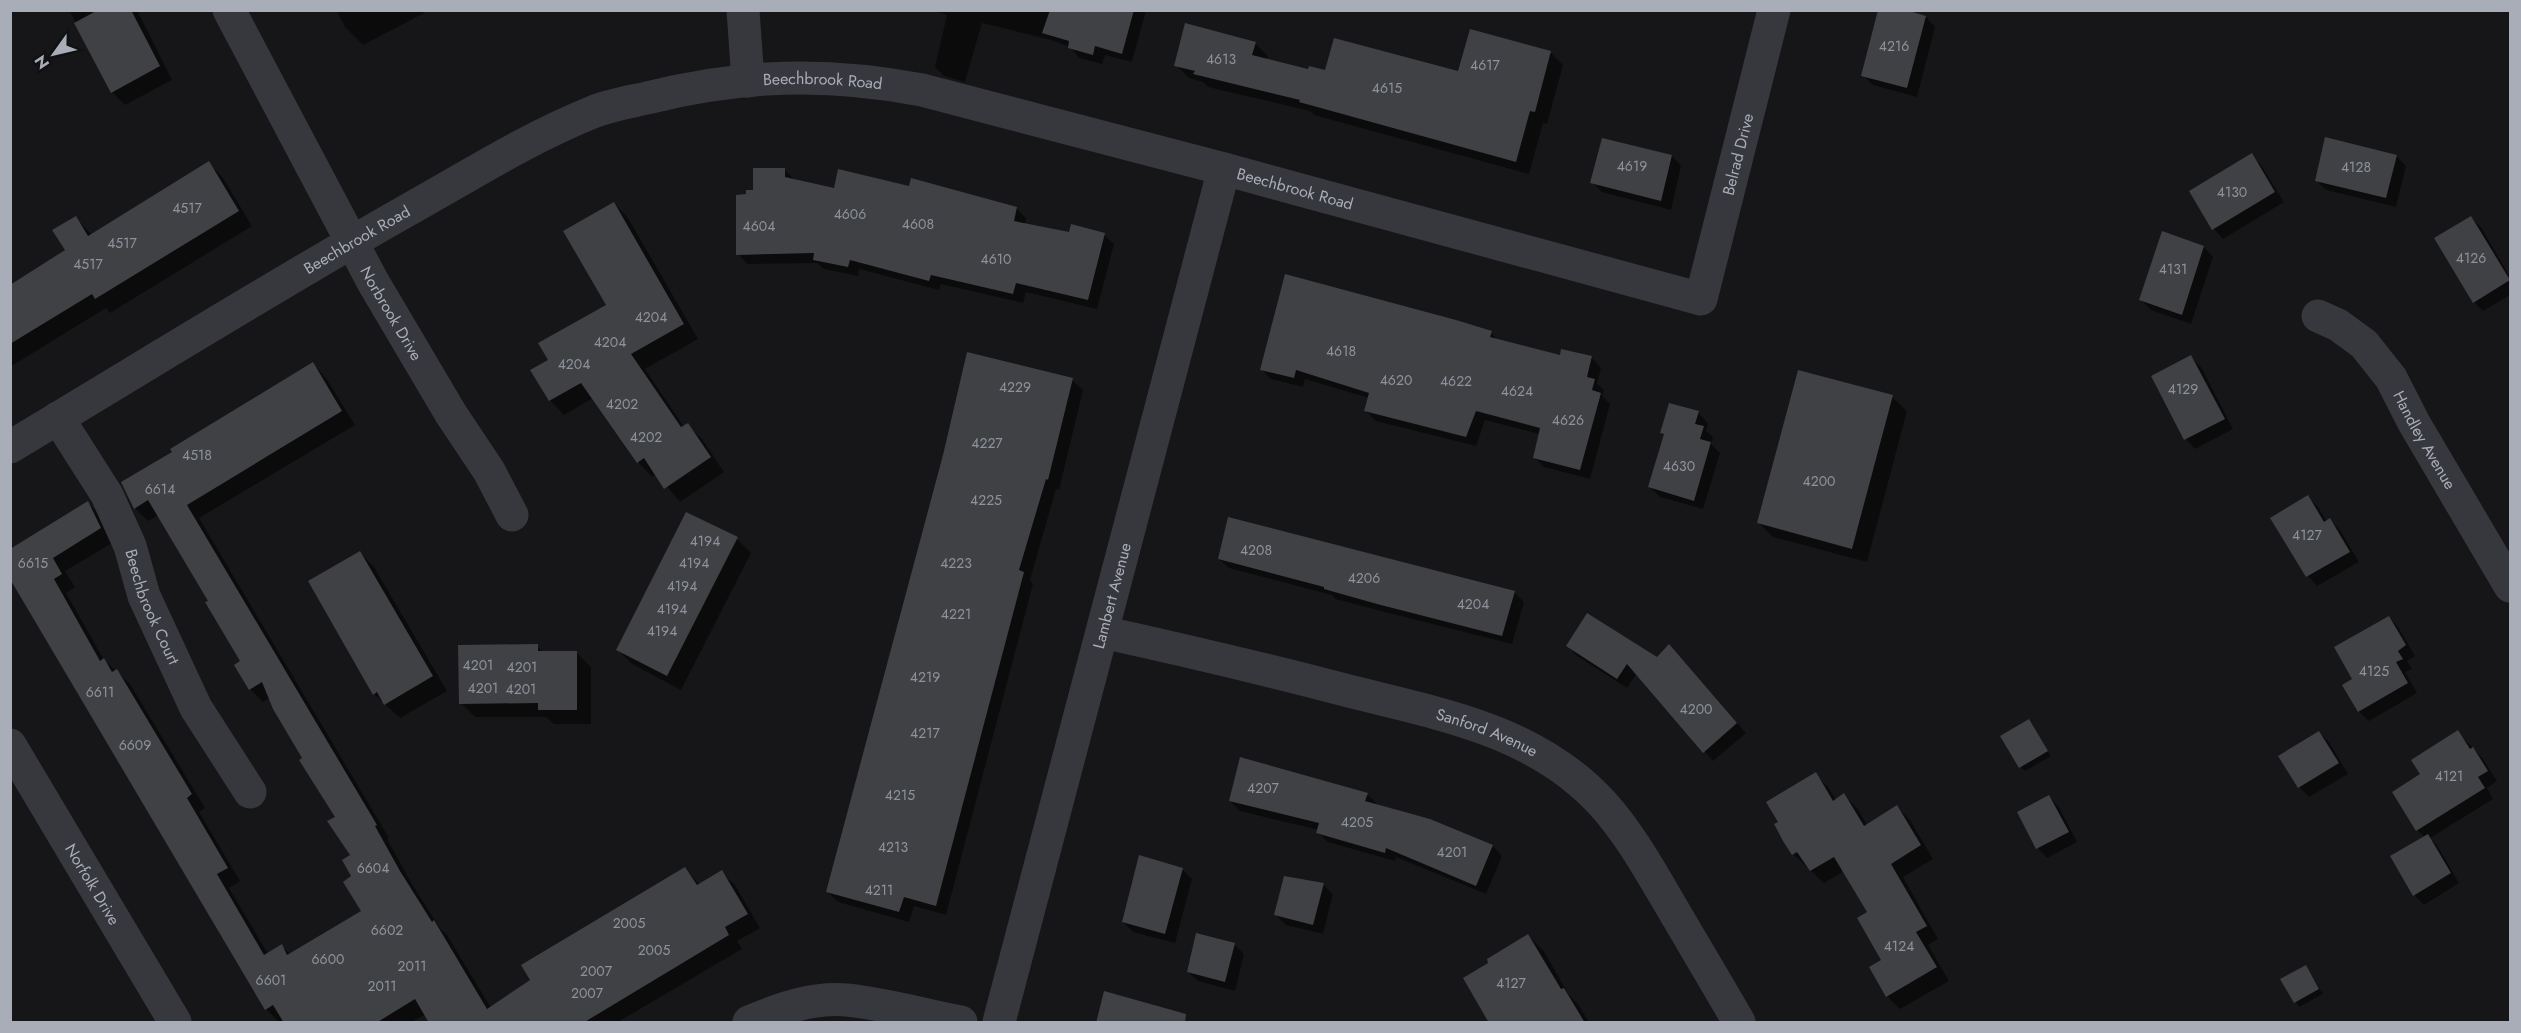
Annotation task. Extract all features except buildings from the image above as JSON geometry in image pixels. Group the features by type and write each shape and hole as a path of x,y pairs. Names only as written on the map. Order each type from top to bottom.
{"street":[{"name":"Norbrook Drive","path":"229,10 351,242 451,414 489,471 512,515"},
{"path":"743,10 748,81"},
{"name":"Belrad Drive","path":"1701,299 1774,10"},
{"name":"Beechbrook Road","path":"10,447 351,242 508,153 594,111 691,87 748,81 809,76 879,82 922,90 1224,169 1701,299"},
{"name":"Lambert Avenue","path":"999,1023 1224,169"},
{"name":"Handley Avenue","path":"2318,316 2338,325 2364,344 2391,378 2414,423 2511,586"},
{"name":"Beechbrook Court","path":"58,418 107,495 130,546 144,596 196,708 250,792"},
{"name":"Sanford Avenue","path":"1102,632 1234,661 1470,722 1522,743 1552,760 1574,776 1618,822 1639,852 1739,1023"},
{"name":"Norfolk Drive","path":"10,745 175,1023"},
{"path":"748,1023 784,1008 807,1002 846,1000 961,1023"}]}
